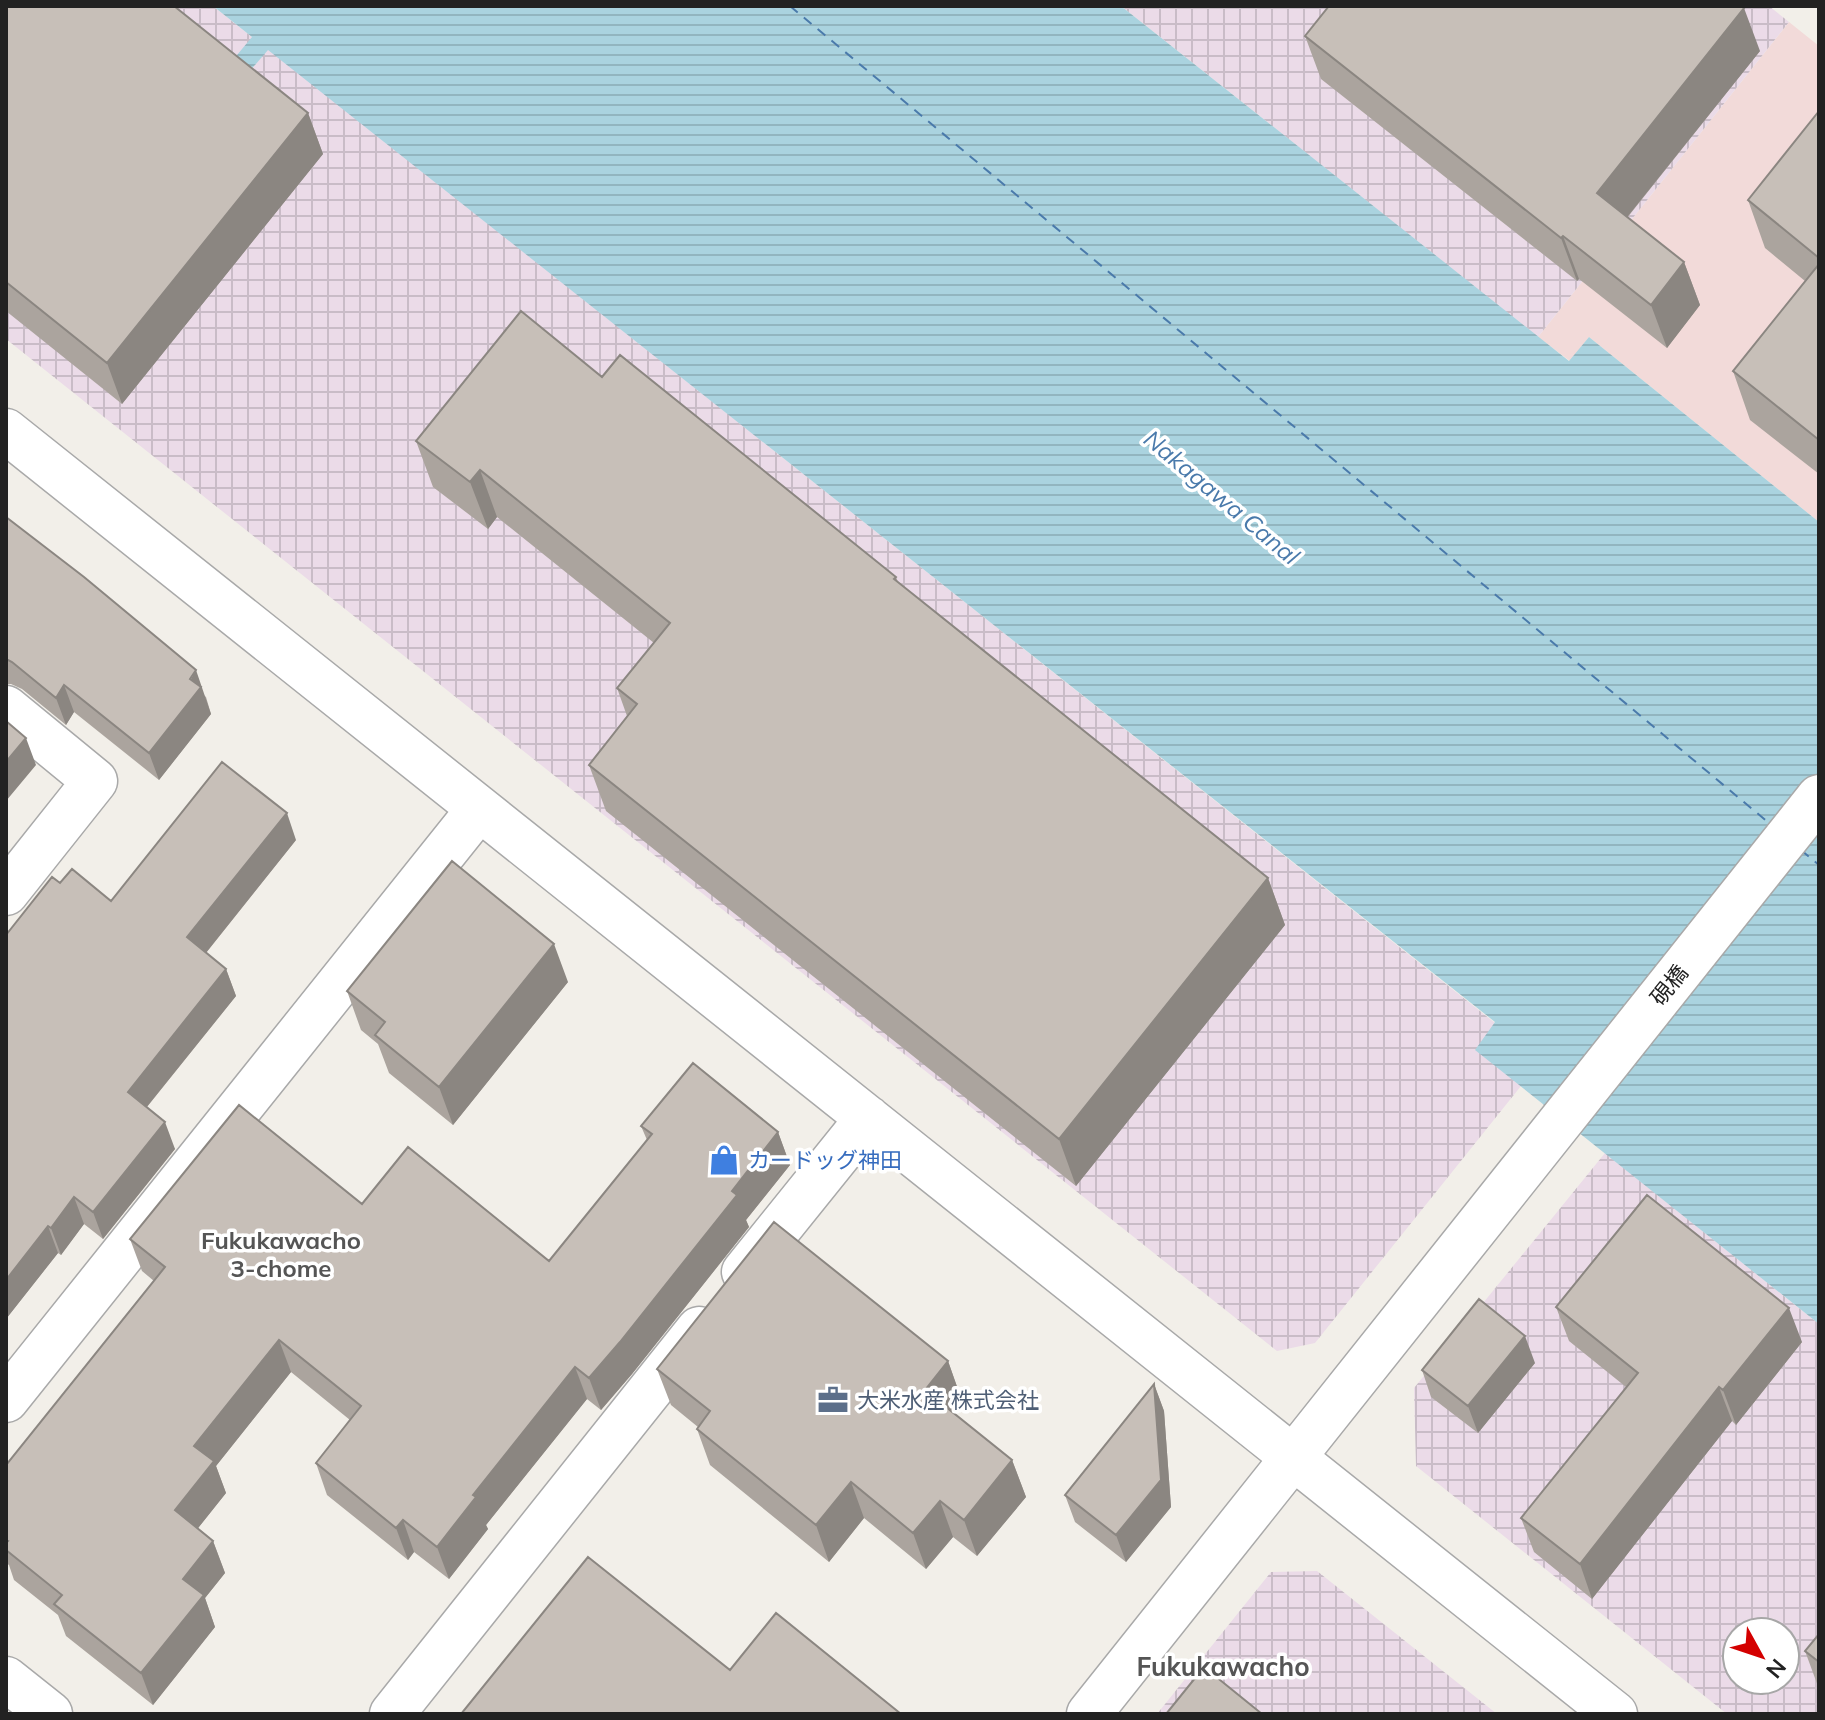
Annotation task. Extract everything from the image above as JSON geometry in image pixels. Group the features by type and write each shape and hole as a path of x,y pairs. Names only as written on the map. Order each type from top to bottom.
{"street":[{"path":"6,431 1615,1714"},
{"path":"6,708 95,781 6,893"},
{"name":"硯橋","path":"1089,1714 1819,797"},
{"path":"6,1400 479,809"},
{"path":"392,1714 868,1118"},
{"path":"6,1679 50,1714"}],"shaded area":[{"path":"6,6 213,6 252,37 243,79 268,49 1495,1023 1476,1050 1521,1086 1315,1343 1277,1351 6,339"},
{"path":"1121,6 1769,6 1789,22 1538,337"},
{"path":"1789,22 1819,46 1819,522 1589,337 1570,361 1538,337"},
{"path":"1605,1153 1819,1324 1819,1714 1727,1714 1416,1466 1414,1388"},
{"path":"1317,1571 1497,1714 1157,1714 1271,1572"}],"water":[{"name":"Nakagawa Canal","path":"213,6 1121,6 1569,361 1589,337 1819,522 1819,1324 1475,1050 1495,1022 268,50 242,80 227,67 252,37"}],"building":[{"path":"6,6 174,6 308,113 107,363 6,282"},
{"path":"1329,6 1742,6 1744,8 1597,193 1684,262 1651,305 1305,36"},
{"path":"1819,111 1819,258 1748,200"},
{"path":"1819,264 1819,440 1733,371"},
{"path":"521,311 602,377 620,355 1268,878 1059,1139 589,765 637,704 617,688 670,623 480,470 470,482 416,441"},
{"path":"6,517 196,670 190,679 201,687 149,753 64,685 56,698 6,659"},
{"path":"6,721 26,738 6,762"},
{"path":"222,762 287,813 187,937 226,969 128,1092 165,1122 93,1212 74,1197 6,1280 6,935 52,877 60,883 72,869 111,901"},
{"path":"452,861 554,944 439,1087 375,1035 385,1022 347,991"},
{"path":"693,1063 778,1132 732,1191 737,1195 620,1342 589,1378 575,1367 473,1495 476,1497 437,1547 403,1520 396,1528 316,1463 361,1406 279,1340 194,1446 214,1461 175,1510 213,1541 183,1579 204,1595 141,1673 54,1604 62,1595 6,1550 6,1465 165,1267 130,1239 239,1105 362,1204 408,1147 549,1261 652,1134 641,1126"},
{"path":"1647,1195 1789,1308 1723,1390 1719,1387 1580,1564 1521,1518 1638,1373 1556,1307"},
{"path":"774,1222 948,1361 925,1390 1012,1460 964,1520 940,1501 913,1533 851,1482 816,1525 697,1429 710,1411 657,1369"},
{"path":"1479,1299 1525,1336 1468,1406 1422,1370"},
{"path":"1154,1384 1161,1480 1116,1535 1065,1495"},
{"path":"588,1557 730,1670 776,1613 901,1714 461,1714"},
{"path":"1819,1634 1819,1662 1805,1651"},
{"path":"1204,1667 1262,1714 1166,1714"}],"ferry route":[{"path":"790,6 1769,823"},
{"path":"1801,850 1819,865"}],"place":[{"name":"カードッグ神田","path":"724,1160"},
{"name":"大米水産 株式会社","path":"833,1400"}],"district":[{"name":"Fukukawacho 3-chome","path":"281,1254"},
{"name":"Fukukawacho","path":"1223,1666"}]}
